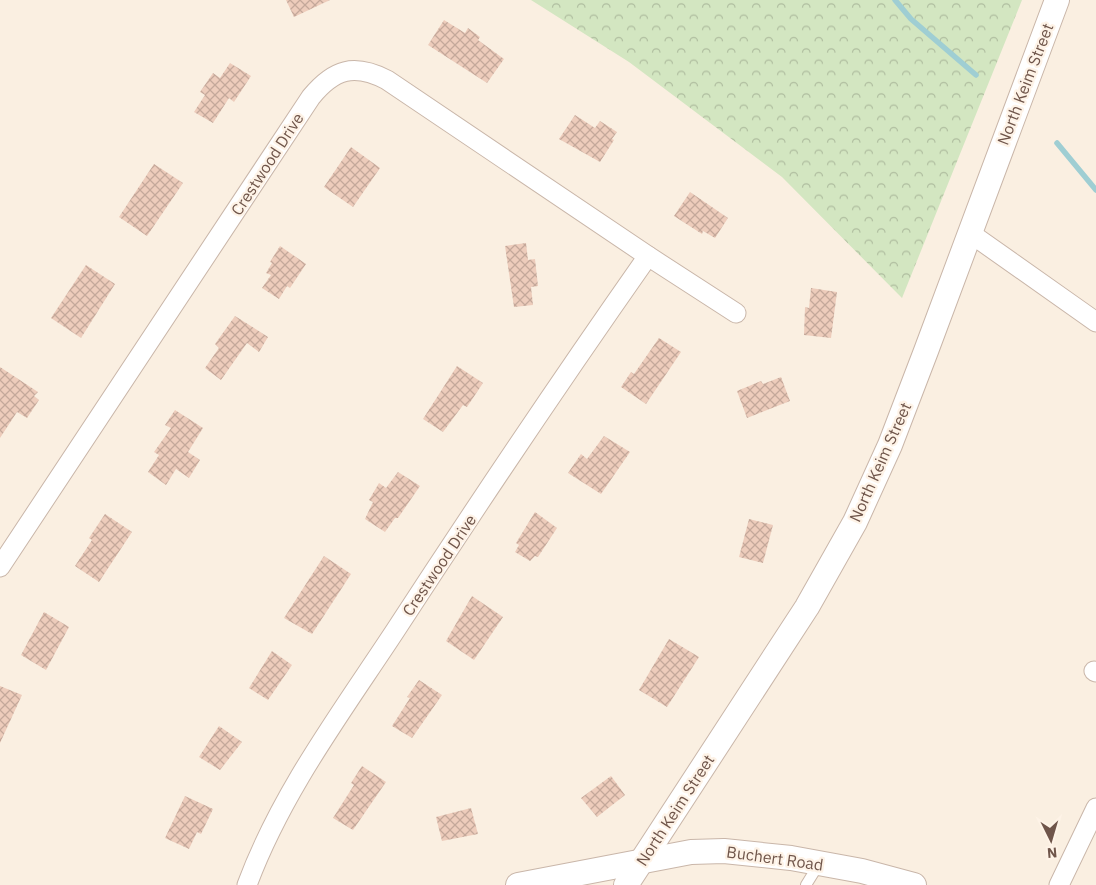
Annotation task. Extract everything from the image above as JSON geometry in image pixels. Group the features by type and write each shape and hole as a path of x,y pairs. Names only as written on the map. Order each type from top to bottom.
{"street":[{"name":"North Keim Street","path":"626,885 808,607 833,564 890,445 1056,0"},
{"name":"Crestwood Drive","path":"0,566 310,97 325,81 341,72 357,70 388,80 648,256 736,313"},
{"path":"970,233 1096,322"},
{"name":"Crestwood Drive","path":"248,885 256,861 292,788 443,558 648,256"},
{"path":"1059,885 1096,808"},
{"name":"Buchert Road","path":"527,884 691,852 724,850 862,871 914,885"}],"lane":[{"path":"806,885 819,864"}],"green space":[{"path":"531,0 1022,0 902,298 782,177 629,62"}],"building":[{"path":"286,0 330,0 294,17"},
{"path":"444,20 465,33 468,28 480,37 478,40 504,59 487,83 428,45"},
{"path":"230,63 251,76 234,102 229,98 213,123 194,112 205,95 200,92 213,73 220,78"},
{"path":"575,115 595,128 600,121 617,132 600,162 559,139"},
{"path":"351,147 380,168 353,207 324,187"},
{"path":"154,164 183,183 147,236 119,217"},
{"path":"690,192 728,218 715,238 703,231 702,234 674,216"},
{"path":"526,243 528,260 535,259 538,286 531,287 533,305 514,307 505,246"},
{"path":"280,246 306,264 290,288 287,286 279,299 262,288 271,275 266,273 272,263 270,262"},
{"path":"86,265 115,284 81,338 51,318"},
{"path":"811,288 837,292 831,338 804,335 805,307 809,308"},
{"path":"235,316 268,337 259,352 247,343 221,380 205,368 219,348 215,344"},
{"path":"659,338 681,352 646,404 621,387 631,372 634,374"},
{"path":"457,366 483,383 467,407 463,405 443,432 423,419"},
{"path":"0,367 38,392 34,396 39,400 27,418 17,412 0,438"},
{"path":"781,377 790,401 747,418 737,391 761,381 763,384"},
{"path":"175,410 203,428 188,452 200,460 189,478 176,469 166,485 148,472 159,455 154,452 171,428 165,425"},
{"path":"604,436 630,452 601,494 568,473 581,454 587,459"},
{"path":"398,472 420,486 398,518 395,518 385,532 365,519 373,502 369,500 379,483 386,488"},
{"path":"535,512 557,528 538,557 535,556 530,561 515,552 519,545 516,543"},
{"path":"105,514 132,532 99,582 75,566 92,540 89,538"},
{"path":"749,519 773,525 763,563 739,557"},
{"path":"324,556 351,574 312,634 284,618"},
{"path":"472,596 503,617 474,660 446,641"},
{"path":"44,612 69,627 46,670 21,655"},
{"path":"669,639 699,657 667,707 639,690"},
{"path":"272,651 292,665 268,700 249,688"},
{"path":"419,680 442,695 412,738 392,726 410,698 407,697"},
{"path":"0,686 22,695 0,743"},
{"path":"219,726 242,742 220,770 199,757"},
{"path":"362,766 386,782 353,830 333,818 354,785 351,783"},
{"path":"611,776 625,795 597,817 581,798"},
{"path":"185,796 213,809 201,834 197,832 189,849 165,838"},
{"path":"471,808 478,834 442,841 436,817"}],"waterway":[{"path":"895,0 911,19 976,75"},
{"path":"1057,143 1096,190"}]}
